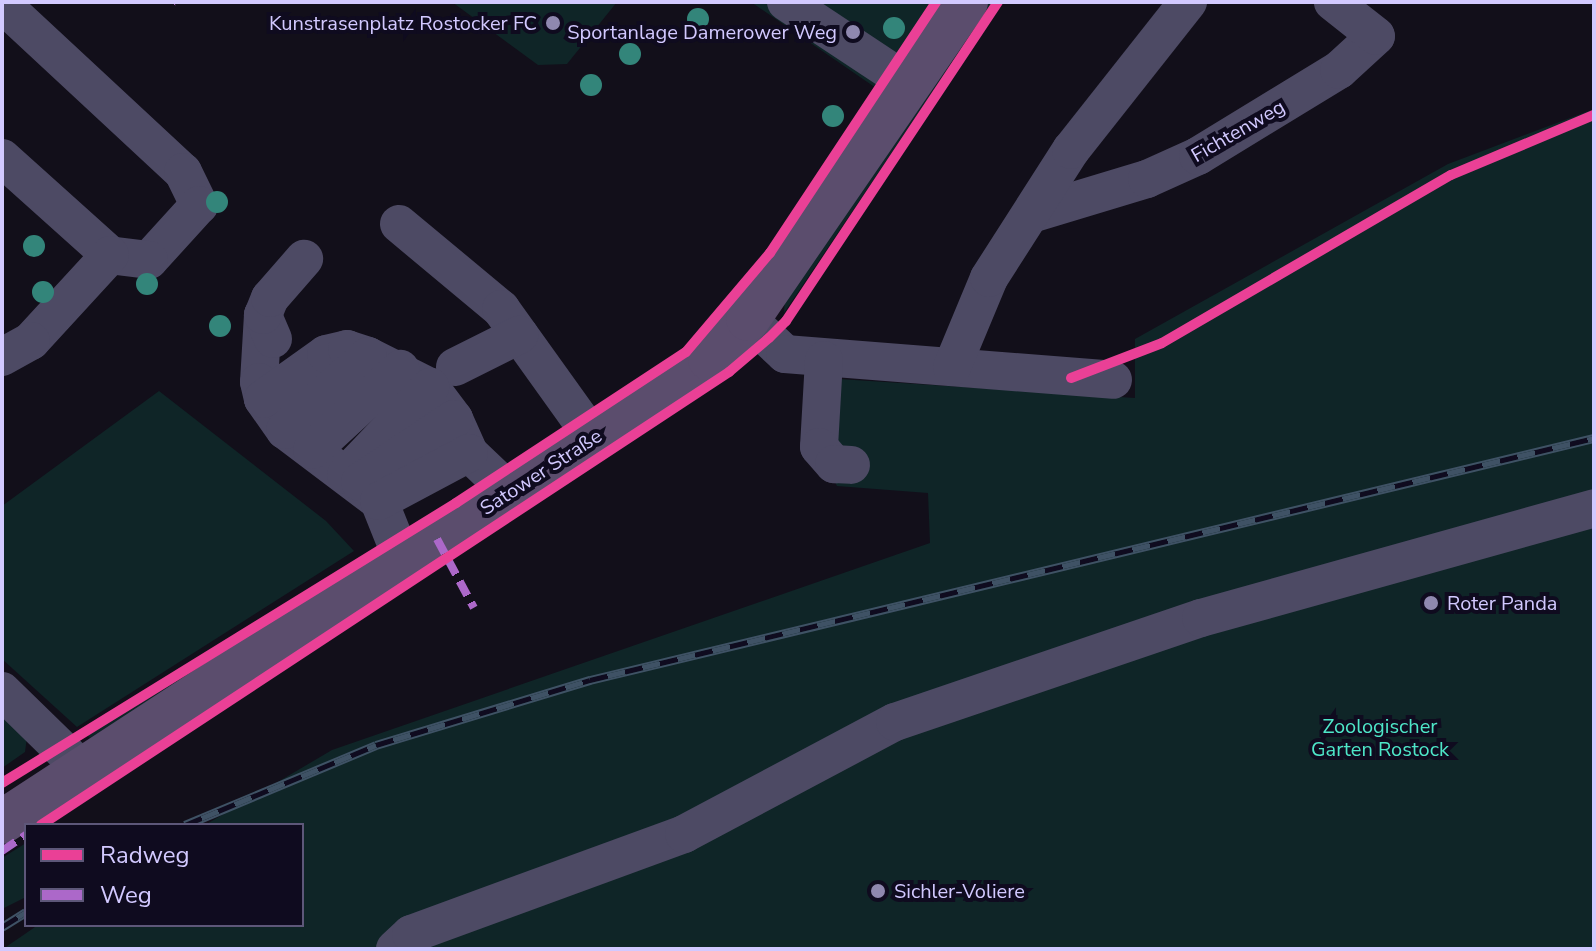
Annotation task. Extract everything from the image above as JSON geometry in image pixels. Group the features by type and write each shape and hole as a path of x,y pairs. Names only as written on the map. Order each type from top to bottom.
{"main road":[{"name":"Satower Straße","path":"2,822 683,380 748,319 966,2"}],"street":[{"path":"786,2 910,84"},
{"path":"952,367 989,278 1071,150 1188,2"},
{"name":"Fichtenweg","path":"1031,214 1147,179 1198,156 1339,70 1376,36 1333,2"},
{"path":"2,4 183,172 199,205 149,260 110,255 2,158"},
{"path":"399,224 501,309 594,439"},
{"path":"2,357 31,341 110,255"},
{"path":"304,259 270,298 263,315 259,382 263,399 298,440 361,487 403,561"},
{"path":"263,315 274,343 297,355 326,354 347,349 413,370 454,419 469,453 510,492"},
{"path":"748,319 785,354 824,360 1113,380"},
{"path":"298,440 413,370 519,335"},
{"path":"263,399 326,354"},
{"path":"824,360 819,447 834,464 851,465"},
{"path":"361,487 413,370"},
{"path":"361,487 454,419"},
{"path":"361,487 469,453"},
{"path":"395,949 411,934 684,834 895,722 1201,618 1594,508"},
{"path":"2,691 83,770"}],"green space":[{"name":"Sportanlage Damerower Weg","path":"452,2 617,2 567,64 538,65"},
{"name":"Sportanlage Damerower Weg","path":"751,2 930,2 876,88"},
{"path":"984,2 993,2 784,313 785,298"},
{"name":"Zoologischer Garten Rostock","path":"1594,109 1594,949 3,949 35,927 304,927 304,823 208,823 332,750 930,543 928,493 837,486 809,434 823,378 1135,398 1135,339 1448,164"},
{"path":"159,391 326,521 354,551 77,727 2,659 2,506"},
{"path":"353,567 349,578 90,738 85,732"},
{"path":"2,716 27,737 25,752 2,768"},
{"path":"24,844 24,898 2,909 2,858"}],"railway":[{"path":"190,823 376,745 590,680 1594,438"},
{"path":"2,927 24,913"}],"marked path":[{"path":"437,539 474,608"},
{"path":"2,851 24,836"}],"cycle path":[{"path":"2,783 456,503 686,352 770,253 936,2"},
{"path":"44,823 729,372 769,338 786,321 998,2"},
{"path":"1071,378 1162,343 1451,175 1594,115"}],"place":[{"name":"Kunstrasenplatz Rostocker FC","path":"553,23"},
{"name":"Sportanlage Damerower Weg","path":"853,32"},
{"name":"Roter Panda","path":"1431,603"},
{"name":"Sichler-Voliere","path":"878,891"}]}
